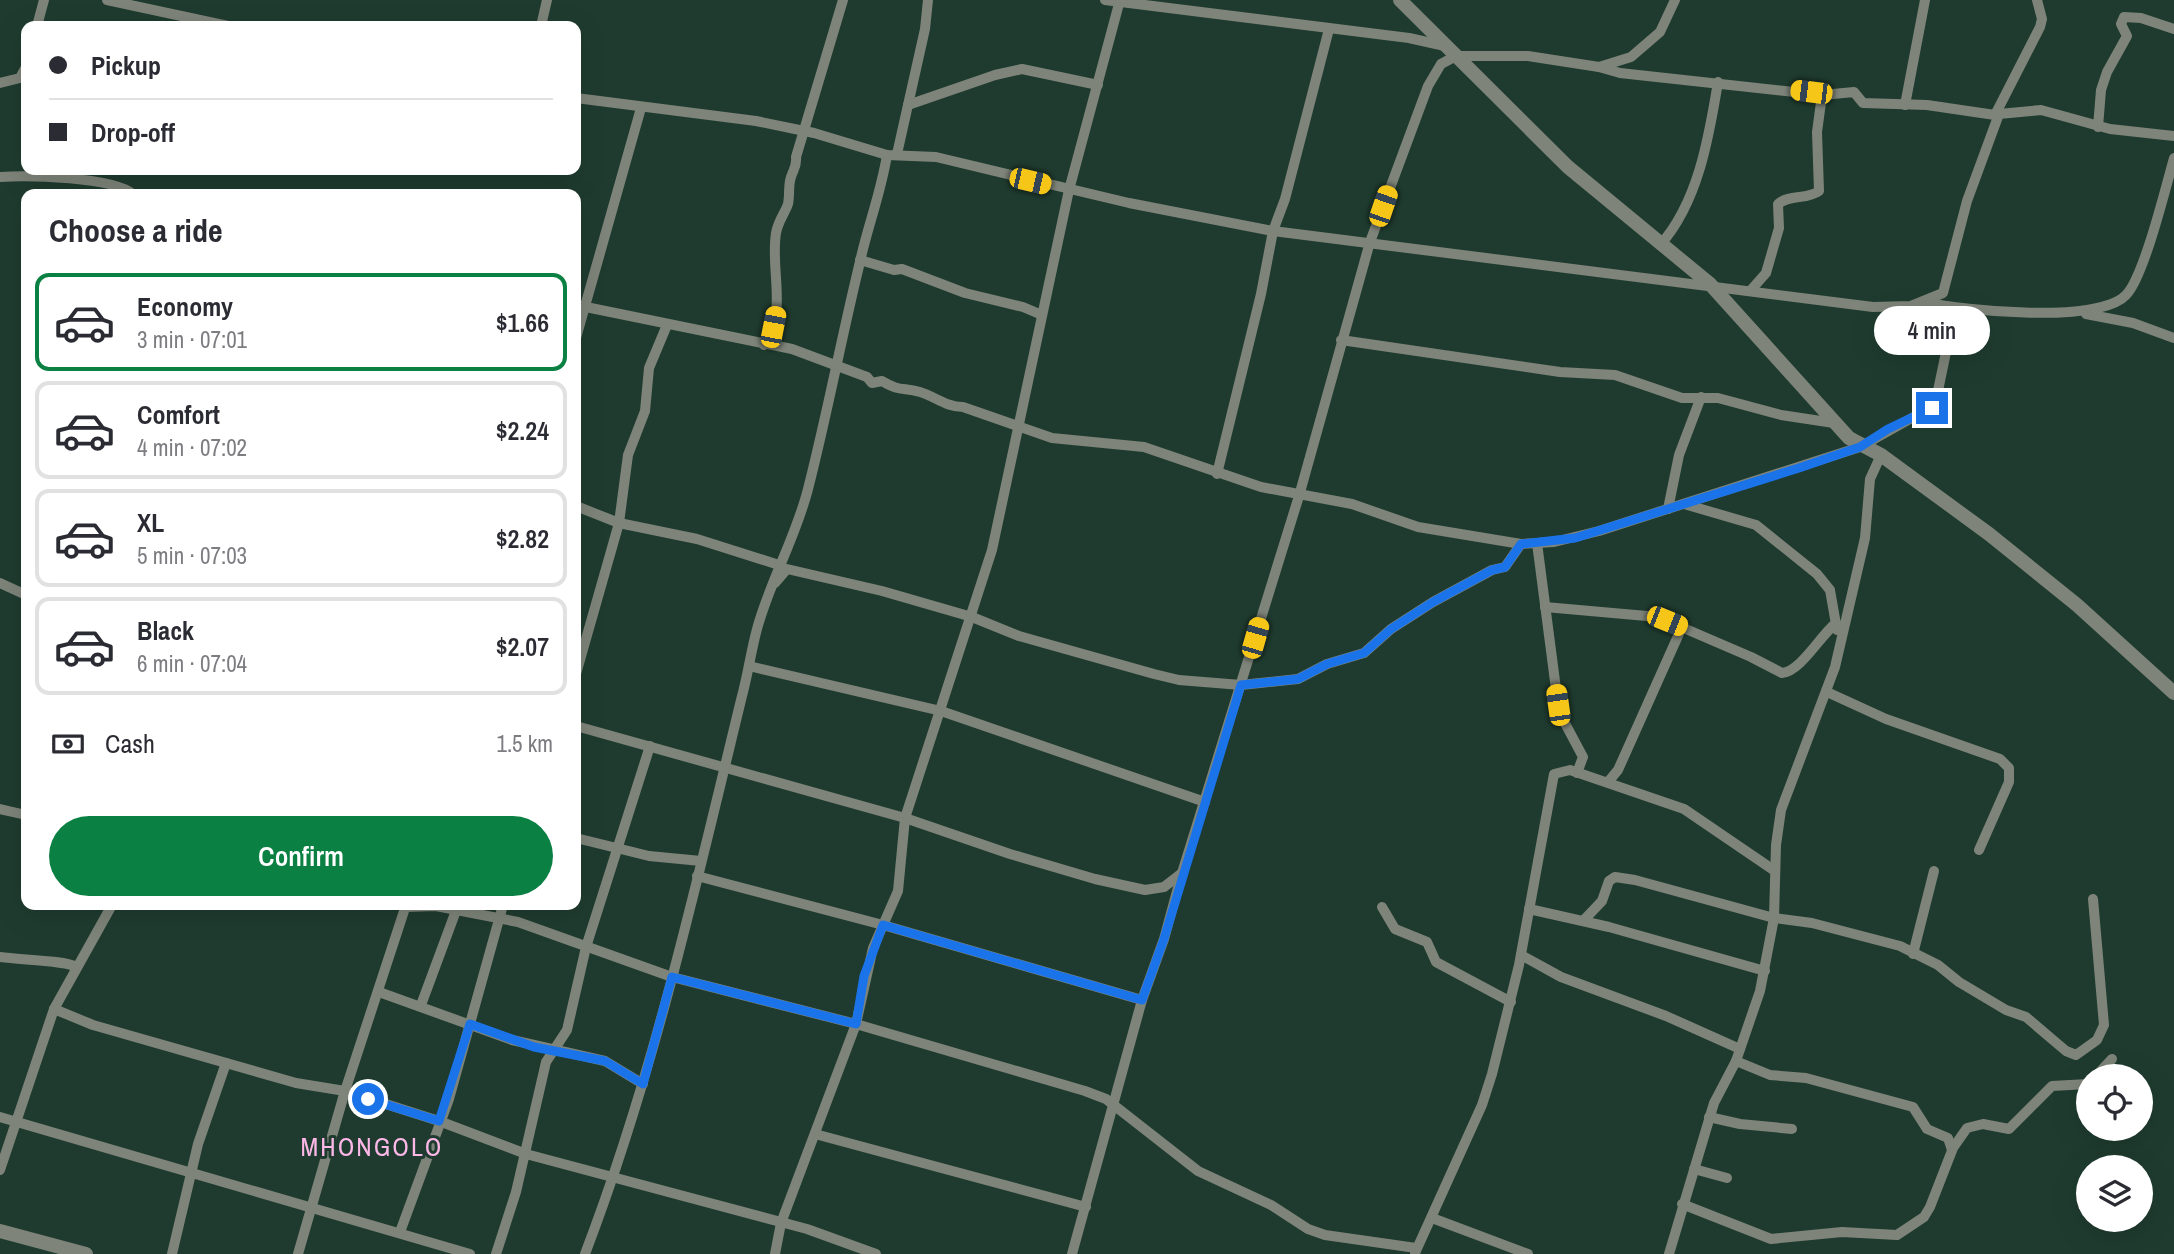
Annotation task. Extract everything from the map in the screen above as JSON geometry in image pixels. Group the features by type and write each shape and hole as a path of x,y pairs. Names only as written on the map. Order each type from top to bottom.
{"street":[{"path":"38,21 44,0"},
{"path":"107,0 205,21"},
{"path":"542,21 547,0"},
{"path":"764,345 773,327 777,307 776,232 781,212 787,206 790,178 797,166 796,157 806,131 843,0"},
{"path":"585,1254 614,1178 643,1084 771,589 808,491 860,260 908,106 928,0"},
{"path":"1105,0 1409,38 1451,51 1528,56 1599,66 1620,73 1822,95 1854,92 1863,103 1997,114 2041,110 2098,127 2174,136"},
{"path":"1400,0 1568,167 1710,284 1834,423 1860,447 1881,455 1989,534 2058,590 2174,694"},
{"path":"1599,66 1631,57 1645,47 1660,32 1675,0"},
{"path":"1906,105 1925,0"},
{"path":"581,99 757,121 892,154 936,157 1069,190 1273,231 1710,284 1873,307 1911,306 1943,293 1976,174 1997,114 2036,40 2042,19 2037,0"},
{"path":"775,1254 781,1223 856,1024 864,976 898,891 905,818 992,550 1069,190 1119,1"},
{"path":"2098,127 2107,72 2127,36 2121,24 2124,17 2141,18 2174,29"},
{"path":"1217,474 1261,294 1273,231 1285,199 1329,29"},
{"path":"1072,1254 1142,1000 1164,939 1299,496 1370,242 1428,86 1451,51"},
{"path":"908,106 995,75 1022,69 1098,85"},
{"path":"0,83 21,76"},
{"path":"1660,245 1685,210 1710,127 1718,82"},
{"path":"1751,290 1766,273 1779,228 1778,204 1819,191 1817,132 1822,95"},
{"path":"581,304 641,108"},
{"path":"2069,312 2095,309 2114,302 2123,298 2131,289 2160,209 2174,158"},
{"path":"0,177 23,175 118,185 125,189"},
{"path":"860,260 894,271 902,270 965,293 1023,307 1042,316"},
{"path":"1925,302 1955,309 2069,312 2108,317 2174,338"},
{"path":"581,307 811,354 867,377 872,383 883,381 900,391 917,391 950,407 962,407 1052,438 1152,449 1217,474 1299,496 1322,497 1352,504 1418,527 1521,544 1575,538 1860,447 1934,405 1955,309"},
{"path":"581,656 619,523 628,455 645,411 649,368 667,325"},
{"path":"1341,340 1560,372 1615,374 1682,398 1718,398 1781,415 1834,423"},
{"path":"1668,509 1679,455 1701,397"},
{"path":"1669,1254 1709,1117 1719,1091 1736,1061 1765,971 1774,918 1781,810 1826,692 1840,643 1865,538 1870,479 1881,455"},
{"path":"1682,504 1726,514 1762,530 1827,586 1832,596 1840,643"},
{"path":"581,508 619,523 697,538 779,565"},
{"path":"1537,543 1559,712 1583,757 1577,773"},
{"path":"771,589 787,569 883,591 972,617 1019,636 1166,677 1241,685 1298,679 1327,664 1364,653 1391,629 1433,602 1483,574 1505,567 1521,544"},
{"path":"0,583 21,593"},
{"path":"1545,607 1658,617 1785,674 1796,670 1819,638 1836,624"},
{"path":"1608,782 1621,765 1682,627"},
{"path":"749,666 941,711 1205,802"},
{"path":"1826,692 1886,719 2000,760 2009,768 2010,782 1979,850"},
{"path":"581,727 905,818 1010,854 1145,890 1164,887 1182,873"},
{"path":"496,1254 526,1154 546,1062 568,1030 586,947 650,746"},
{"path":"464,910 518,922 672,977 856,1024 1085,1091 1106,1099 1198,1171 1271,1205 1308,1229 1325,1235 1415,1251 1482,1105 1511,1002 1552,778 1559,771 1577,773 1684,809 1776,871"},
{"path":"0,809 21,814"},
{"path":"581,839 649,856 701,861"},
{"path":"1913,954 1934,872"},
{"path":"697,876 883,925 1142,1000"},
{"path":"1583,921 1602,901 1613,877 1681,891 1774,918 1812,923 1900,946 1938,965 1959,982 2006,1010 2026,1017 2066,1051 2079,1055 2097,1040 2104,1025 2093,899"},
{"path":"1382,906 1395,929 1427,942 1436,962 1511,1002"},
{"path":"1529,909 1583,921 1765,971"},
{"path":"0,1170 54,1009 110,910"},
{"path":"298,1254 345,1091 405,910"},
{"path":"421,1005 456,910"},
{"path":"400,1232 470,1024 501,910"},
{"path":"1521,955 1561,976 1666,1016 1740,1049"},
{"path":"0,957 41,963 66,961 77,967"},
{"path":"379,992 554,1051 605,1061 643,1084"},
{"path":"54,1009 93,1026 296,1083 345,1091 439,1121 526,1154 781,1223 876,1254"},
{"path":"2107,1064 2112,1059"},
{"path":"1736,1061 1770,1075 1807,1078 1913,1107 1927,1129 1946,1136 1952,1150"},
{"path":"172,1254 209,1106 226,1063"},
{"path":"1682,1203 1771,1239 1842,1232 1897,1235 1924,1217 1930,1208 1952,1150 1967,1128 1983,1124 2009,1129 2052,1086 2076,1085"},
{"path":"0,1117 400,1232 428,1248 470,1254"},
{"path":"1709,1117 1749,1125 1792,1129"},
{"path":"815,1134 1086,1207"},
{"path":"1694,1169 1727,1178"},
{"path":"1432,1218 1528,1254"},
{"path":"0,1231 64,1251 86,1254"}],"district":[{"name":"MHONGOLO","path":"372,1147"}],"route":[{"path":"368,1099 439,1121 449,1099 470,1024 534,1047 605,1061 643,1084 672,977 856,1024 864,976 883,925 1142,1000 1164,939 1241,685 1303,678 1327,664 1364,653 1391,629 1433,602 1496,568 1505,567 1521,544 1575,538 1799,468 1860,447 1888,429 1932,408"}]}
